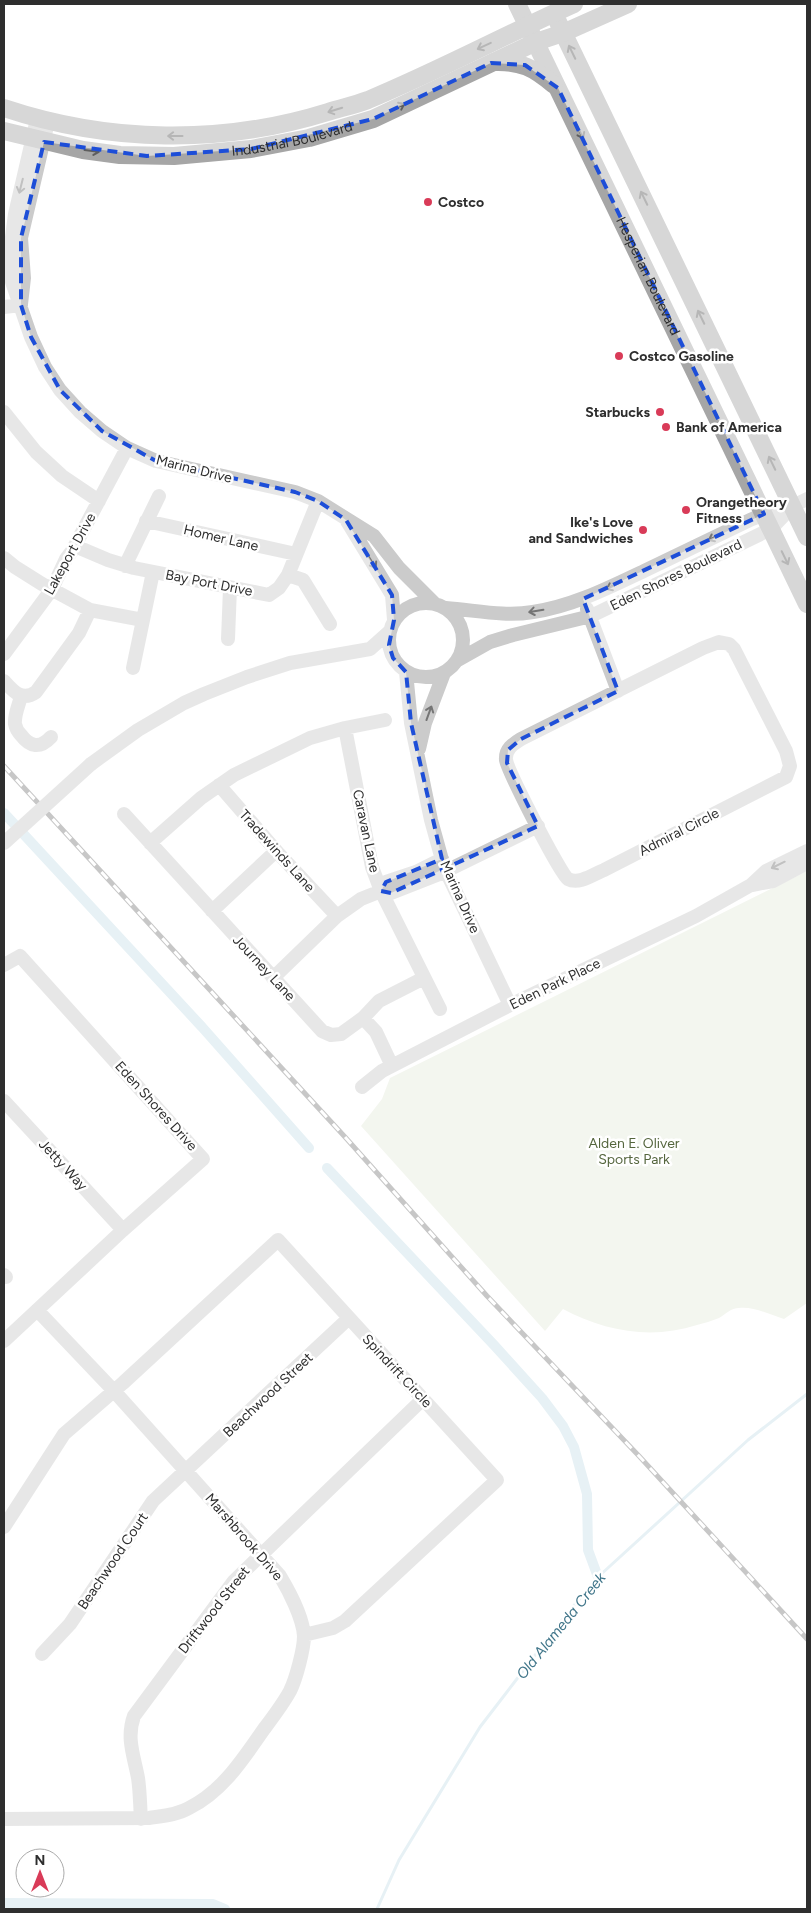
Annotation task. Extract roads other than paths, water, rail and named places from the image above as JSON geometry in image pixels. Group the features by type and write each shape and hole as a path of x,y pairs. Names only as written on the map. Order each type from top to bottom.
{"main road":[{"name":"Hesperian Boulevard","path":"517,4 807,604"},
{"name":"Industrial Boulevard","path":"4,108 68,127 123,134 198,136 248,131 304,120 366,101 528,26 552,8 574,4"},
{"name":"Industrial Boulevard","path":"4,131 82,150 147,156 174,156 251,149 309,138 373,119 536,42 563,33 628,4"},
{"path":"552,8 800,503 807,537"},
{"path":"492,63 508,62 525,65 542,74 558,88"}],"street":[{"name":"Marina Drive","path":"43,120 22,238 24,278 21,305 31,337 60,390 80,412 102,431 127,448 156,461 295,492 318,501 374,536 399,568 440,606"},
{"path":"4,307 21,305"},
{"path":"4,412 36,452 62,476 99,501"},
{"name":"Lakeport Drive","path":"4,654 52,589 66,559 75,546 127,448"},
{"path":"125,566 159,496"},
{"name":"Bay Port Drive","path":"75,546 125,566 269,595 280,588 288,574 318,501"},
{"name":"Eden Shores Boulevard","path":"458,660 490,642 590,616 800,503"},
{"name":"Marina Drive","path":"346,520 392,595 392,626"},
{"name":"Homer Lane","path":"146,521 296,554"},
{"name":"Eden Shores Boulevard","path":"440,606 488,613 532,613 583,599 768,521"},
{"path":"4,558 15,567 90,610 143,620"},
{"path":"133,668 153,572"},
{"path":"288,574 304,580 330,624"},
{"path":"228,639 230,588"},
{"path":"583,599 618,691"},
{"path":"4,843 92,764 138,730 184,703 247,677 290,663 370,649 392,626 402,612 411,606 422,603 440,606 456,617 462,628 463,648 458,660 444,673 425,678 401,668 370,649"},
{"path":"4,681 14,692 21,696 32,695 45,681 78,633 90,610"},
{"path":"392,626 390,652 401,668"},
{"name":"Admiral Circle","path":"719,642 729,644 736,652 786,751 790,763 788,773 782,781 604,870 577,881 563,875 538,826 507,763 507,754 510,747 521,739 707,646 719,642"},
{"name":"Marina Drive","path":"401,668 431,820 444,865 510,1005"},
{"name":"Marina Drive","path":"418,755 425,723 444,673"},
{"path":"21,696 15,721 17,730 26,741 33,745 42,744 51,737"},
{"path":"150,843 200,798 234,775 310,738 345,728 385,720"},
{"name":"Caravan Lane","path":"345,728 372,866 381,891 440,1009"},
{"name":"Tradewinds Lane","path":"219,785 336,916"},
{"name":"Journey Lane","path":"124,814 322,1031 331,1035 341,1034 364,1018 380,1001 424,978"},
{"path":"273,978 336,916 360,899 381,891 386,882 444,865 538,826"},
{"path":"212,911 276,851"},
{"name":"Eden Park Place","path":"362,1088 371,1079 392,1066 510,1005 696,916 751,885 766,871 807,851"},
{"name":"Eden Park Place","path":"751,885 772,880 807,864"},
{"name":"Eden Shores Drive","path":"4,966 20,956 203,1159 123,1230 4,1341"},
{"path":"364,1018 376,1032 392,1066"},
{"name":"Jetty Way","path":"4,1101 123,1230"},
{"name":"Spindrift Circle","path":"114,1391 278,1240 497,1480 345,1621 333,1628 304,1635"},
{"name":"Marshbrook Drive","path":"4,1819 141,1819 168,1815 188,1809 204,1799 229,1778 290,1690 304,1635 292,1598 280,1576 114,1391 37,1310"},
{"name":"Beachwood Street","path":"186,1471 349,1318"},
{"path":"4,1527 64,1434 114,1391"},
{"name":"Driftwood Street","path":"141,1819 138,1780 130,1743 130,1726 134,1716 234,1581 423,1399"},
{"name":"Beachwood Court","path":"42,1654 70,1624 153,1501 186,1471"}],"waterway":[{"path":"4,813 202,1027 309,1148"},
{"path":"327,1168 494,1345 542,1398 563,1426 574,1447 587,1494 588,1550 598,1577"},
{"name":"Old Alameda Creek","path":"377,1909 399,1860 480,1727 566,1615 598,1577 748,1440 807,1394"},
{"path":"4,1903 213,1904 225,1909"}],"railway":[{"path":"4,766 345,1137 487,1296 639,1456 807,1639"}],"place":[{"name":"Costco","path":"428,202"},
{"name":"Costco Gasoline","path":"619,356"},
{"name":"Starbucks","path":"660,412"},
{"name":"Bank of America","path":"666,427"},
{"name":"Orangetheory Fitness","path":"686,510"},
{"name":"Ike's Love and Sandwiches","path":"643,530"}],"park label":[{"name":"Alden E. Oliver Sports Park","path":"634,1152"}]}
